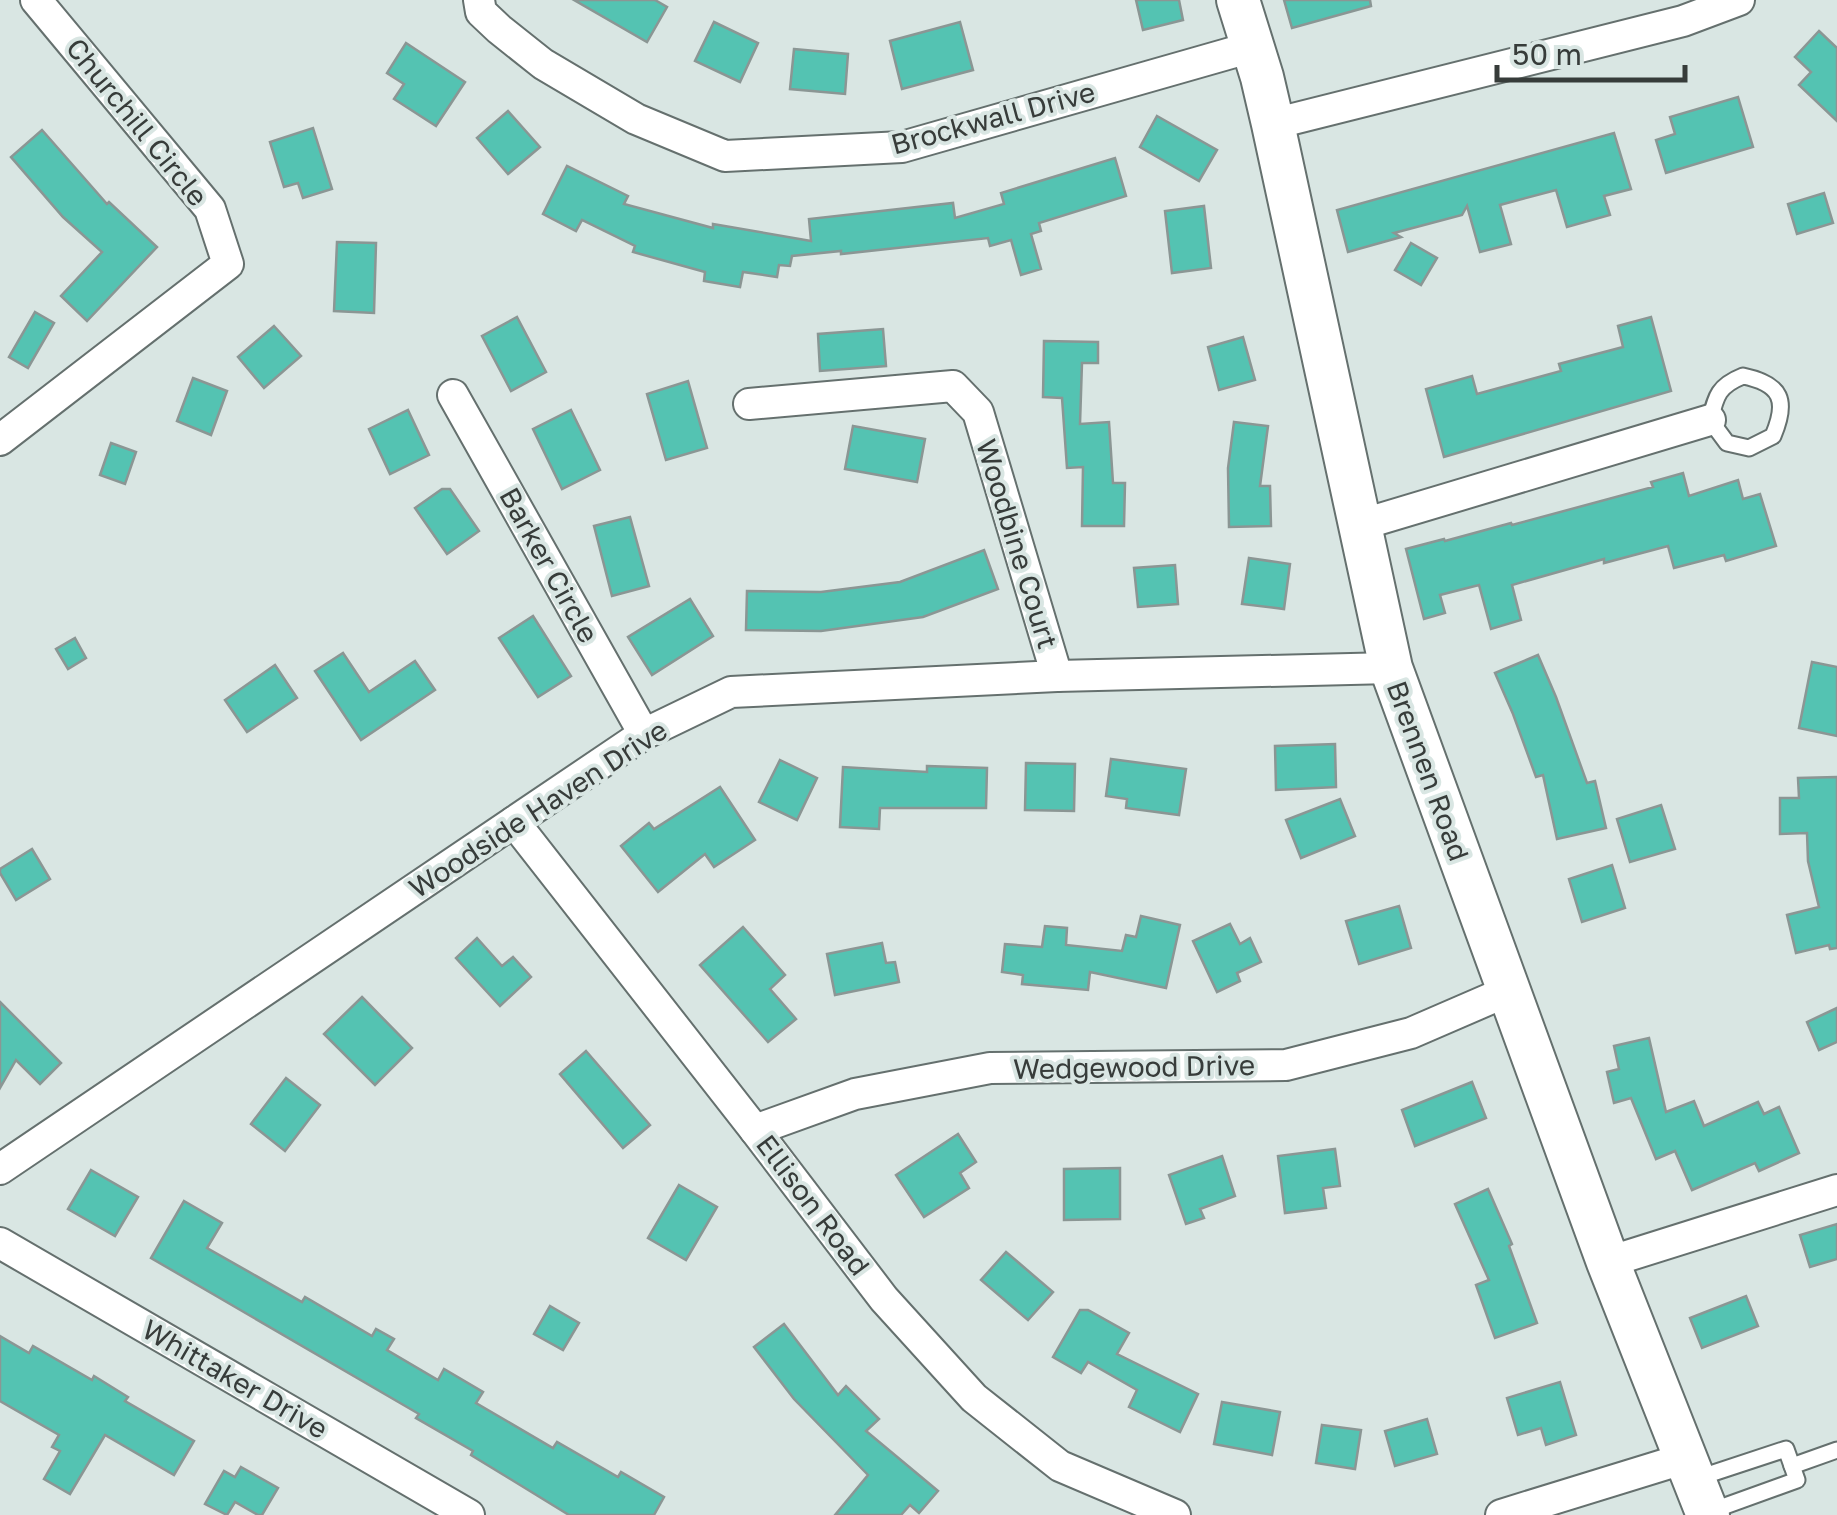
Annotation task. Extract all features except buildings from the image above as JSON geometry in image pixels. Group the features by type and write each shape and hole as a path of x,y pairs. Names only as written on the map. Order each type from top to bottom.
{"street":[{"name":"Churchill Circle","path":"0,440 228,264 210,208 36,0"},
{"name":"Brockwall Drive","path":"479,0 481,12 543,64 636,119 725,156 902,147 1252,47"},
{"name":"Brennen Road","path":"1238,0 1273,124 1391,668 1608,1262 1699,1491"},
{"path":"1273,124 1684,21 1739,0"},
{"name":"Woodbine Court","path":"749,404 953,386 978,412 1057,676"},
{"name":"Barker Circle","path":"453,395 644,734"},
{"path":"1360,526 1710,420"},
{"name":"Woodside Haven Drive","path":"0,1169 644,734 731,692 1057,676 1391,668"},
{"name":"Ellison Road","path":"514,822 884,1299 974,1398 1060,1466 1175,1515"},
{"name":"Wedgewood Drive","path":"755,1130 855,1094 990,1068 1286,1065 1411,1033 1508,990"},
{"path":"1608,1262 1837,1190"},
{"name":"Whittaker Drive","path":"0,1242 469,1515"},
{"path":"1501,1515 1699,1491"}],"lane":[{"path":"1743,376 1764,380 1778,395 1782,415 1774,436 1749,448 1727,443 1710,420 1716,399 1727,382 1743,376"},
{"path":"1786,1449 1797,1480 1699,1491 1786,1449"},
{"path":"1792,1466 1837,1450"}]}
